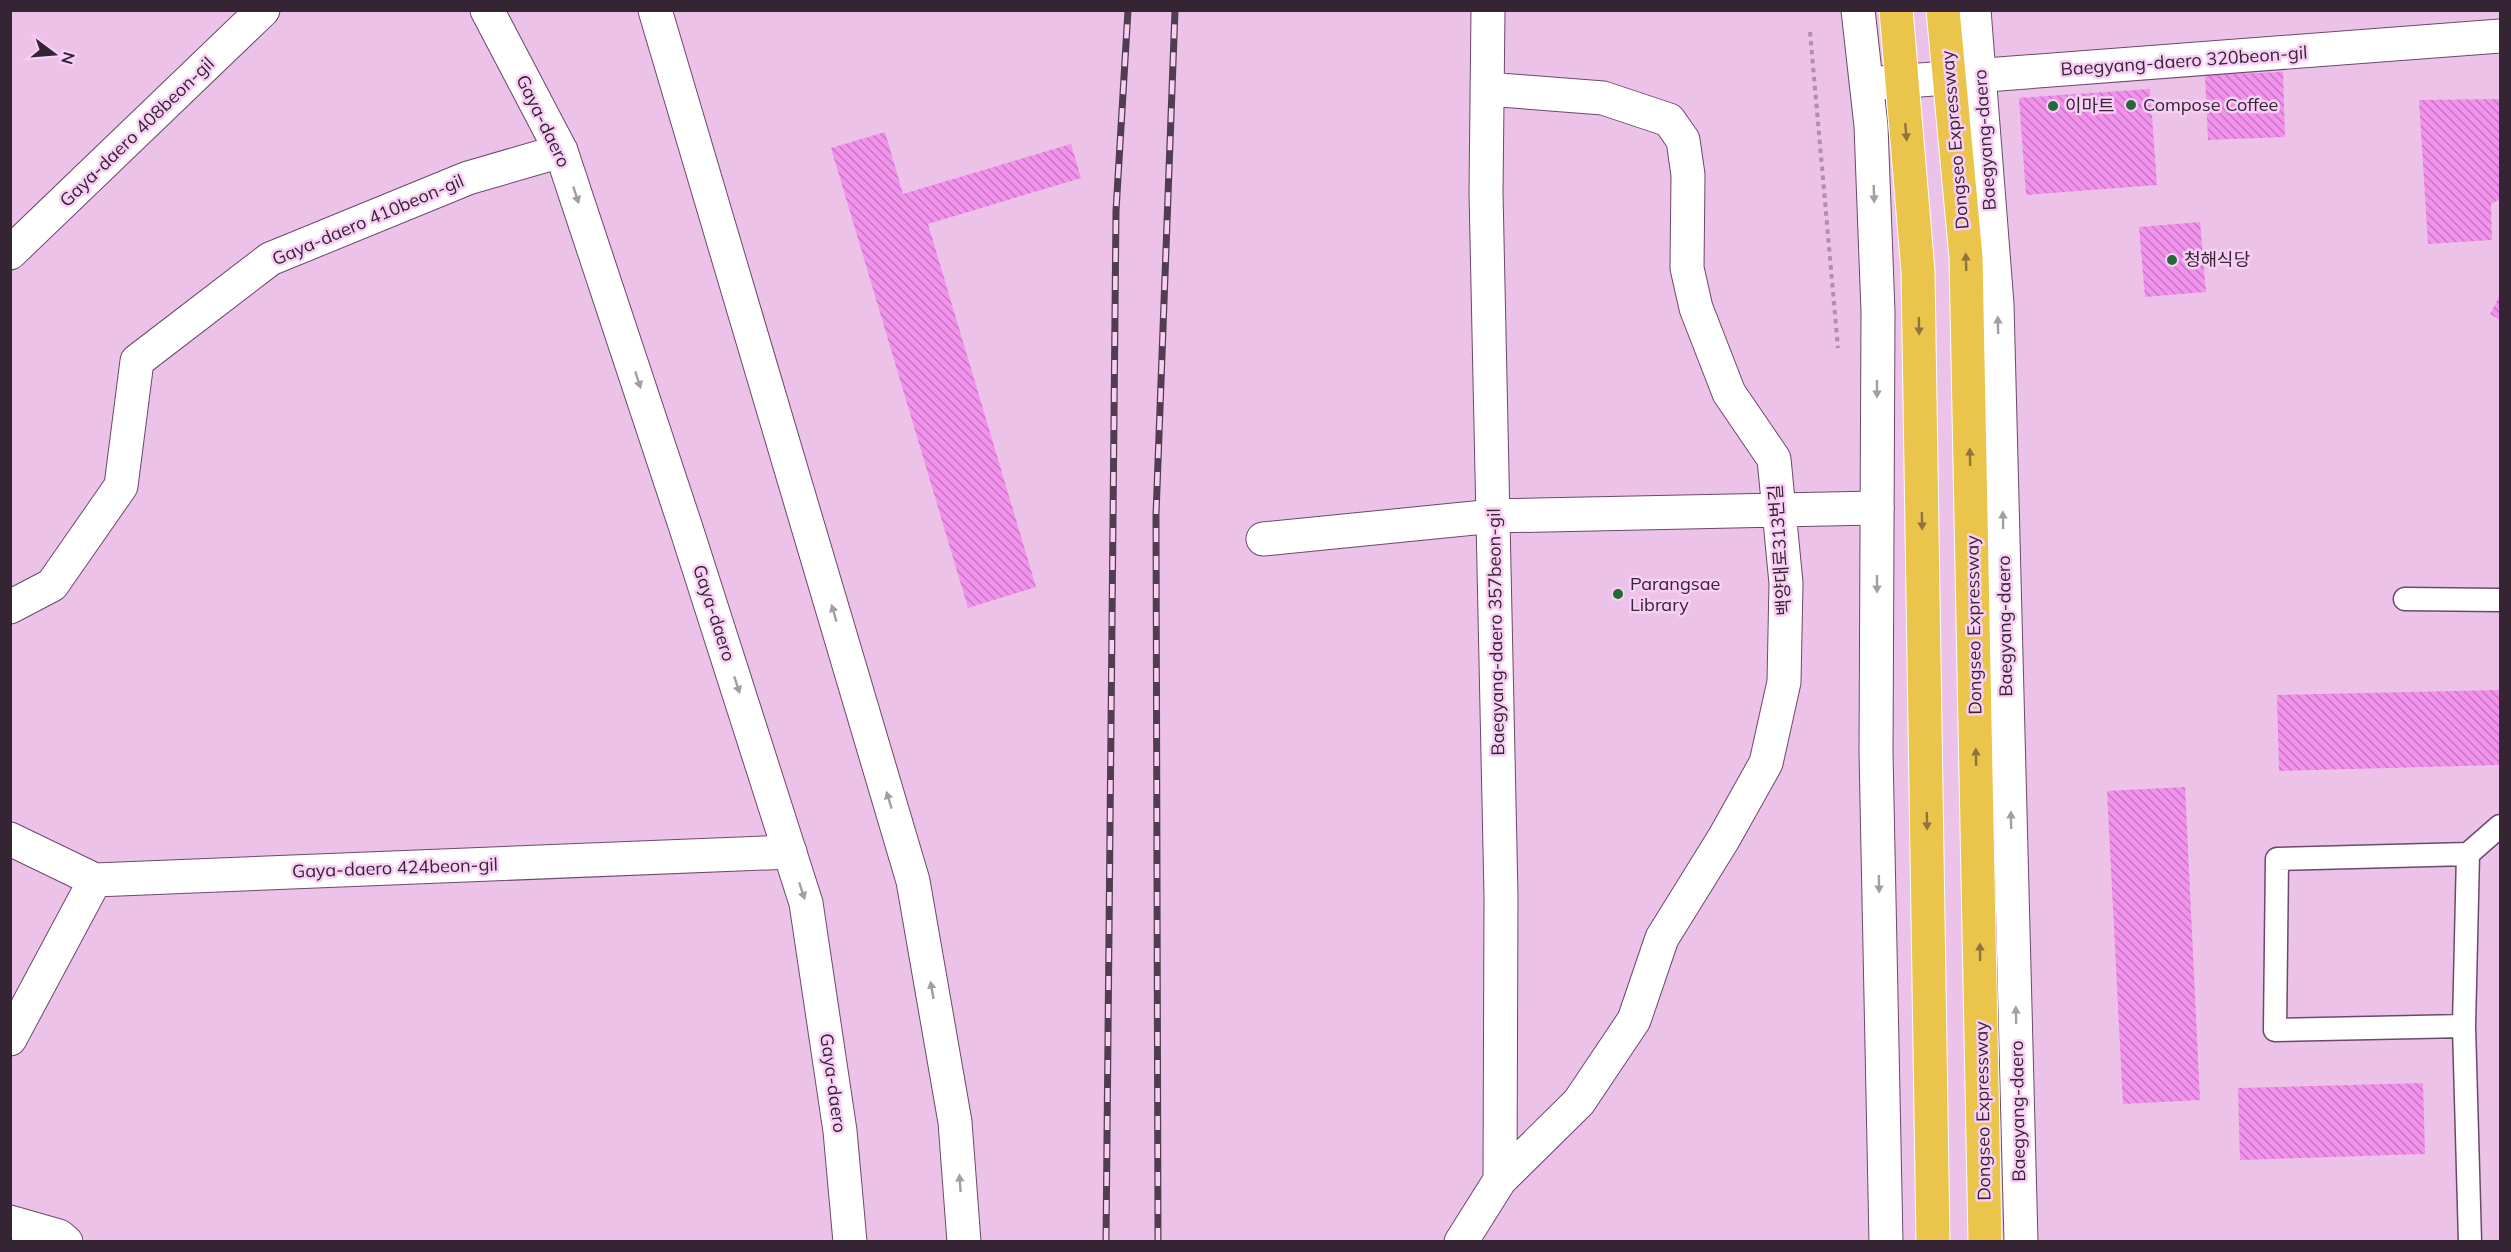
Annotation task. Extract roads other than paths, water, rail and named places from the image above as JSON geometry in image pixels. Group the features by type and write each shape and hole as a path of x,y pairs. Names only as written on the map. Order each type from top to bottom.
{"highway":[{"path":"1896,10 1918,271 1933,1242"},
{"name":"Dongseo Expressway","path":"1943,10 1966,258 1985,1242"}],"street":[{"name":"Gaya-daero 408beon-gil","path":"10,253 263,10"},
{"name":"Gaya-daero","path":"487,10 561,151 683,517 809,916 840,1131 850,1242"},
{"path":"655,10 913,880 955,1122 964,1242"},
{"name":"Baegyang-daero 357beon-gil","path":"1488,10 1486,192 1501,896 1500,1180"},
{"path":"1858,10 1871,126 1878,312 1876,752 1886,1242"},
{"name":"Baegyang-daero","path":"1974,10 1997,304 2021,1242"},
{"name":"Baegyang-daero 320beon-gil","path":"1867,84 2500,36"},
{"name":"백양대로313번길","path":"1487,89 1603,98 1670,120 1683,140 1688,175 1687,268 1696,308 1729,393 1774,459 1777,509 1786,583 1784,682 1766,763 1724,838 1662,938 1634,1020 1579,1102 1500,1180"},
{"name":"Gaya-daero 410beon-gil","path":"10,608 52,585 121,486 137,360 270,259 468,178 561,151"},
{"path":"1263,539 1494,516 1877,508"},
{"name":"Gaya-daero 424beon-gil","path":"10,838 95,880 790,852"},
{"path":"10,1039 95,880"},
{"path":"1461,1242 1500,1180"},
{"path":"10,1222 59,1236 66,1242"}],"lane":[{"path":"2405,599 2500,600"},
{"path":"2464,1026 2276,1030 2277,859 2468,854 2500,826"},
{"path":"2468,854 2464,1026 2470,1242"}],"railway":[{"path":"1106,1242 1116,211 1128,10"},
{"path":"1158,1242 1156,515 1175,10"}],"place":[{"name":"Compose Coffee","path":"2131,105"},
{"name":"이마트","path":"2053,106"},
{"name":"청해식당","path":"2172,260"},
{"name":"Parangsae Library","path":"1618,594"}]}
